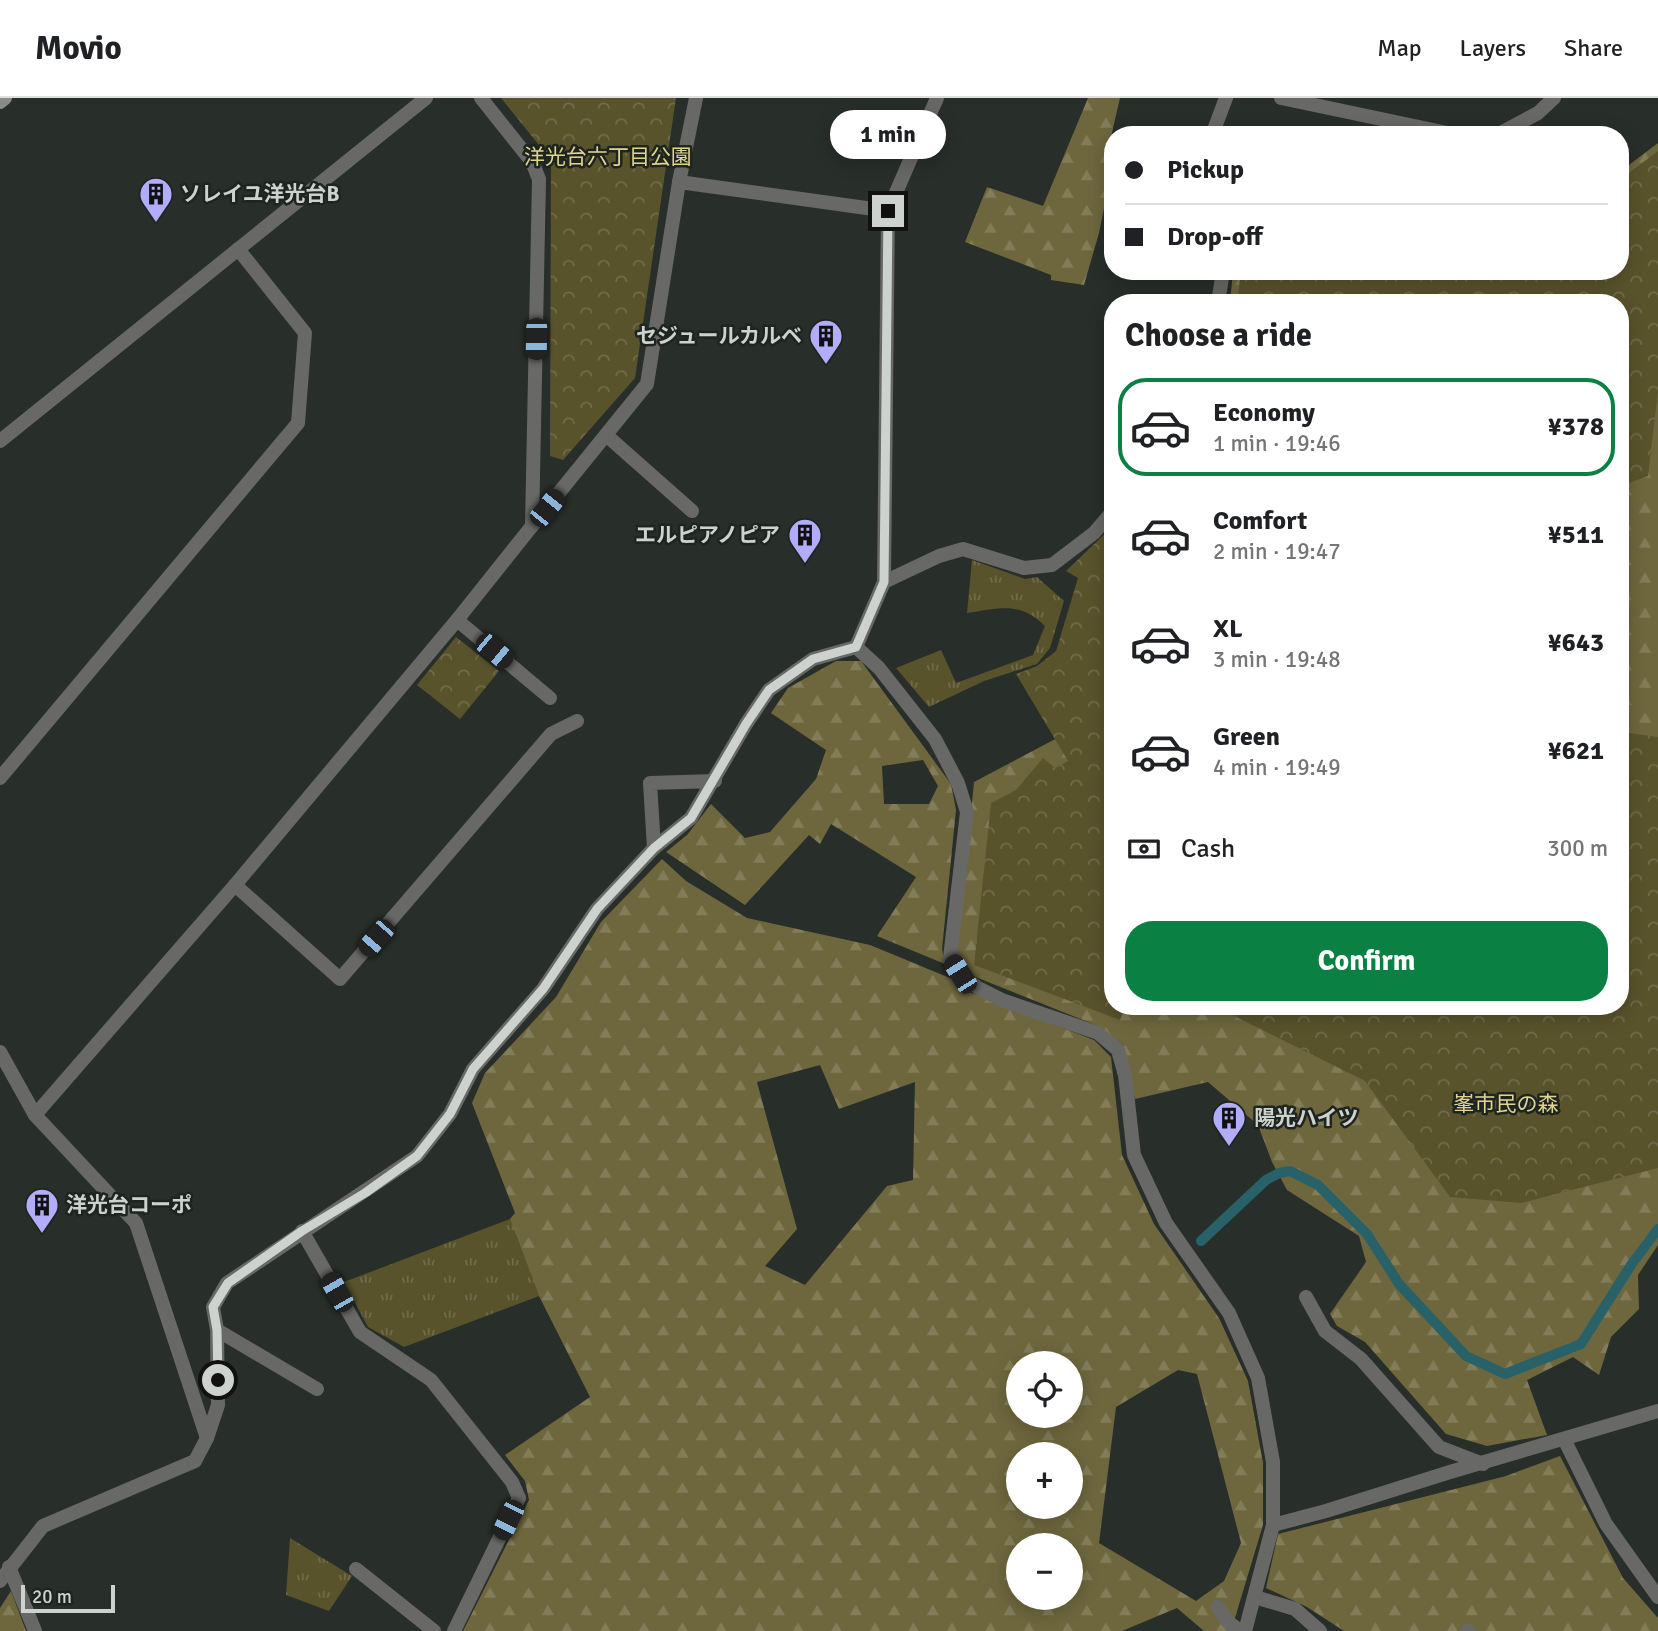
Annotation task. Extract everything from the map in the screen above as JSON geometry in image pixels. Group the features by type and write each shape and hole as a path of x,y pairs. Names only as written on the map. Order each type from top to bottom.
{"street":[{"path":"0,102 5,98"},
{"path":"0,441 426,98"},
{"path":"481,98 532,162 539,179 532,526"},
{"path":"35,1115 235,885 457,620 647,384 679,182 696,98"},
{"path":"856,647 884,582 888,211 937,98"},
{"path":"1215,126 1226,98"},
{"path":"1281,98 1414,126"},
{"path":"1514,126 1538,113 1554,98"},
{"path":"679,182 888,211"},
{"path":"0,778 298,423 305,332 238,249"},
{"path":"606,435 692,511"},
{"path":"884,582 939,556 963,549 1024,568 1052,565 1094,533 1104,521"},
{"path":"457,620 550,698"},
{"path":"0,1581 43,1526 195,1461 218,1405 217,1330 213,1307 228,1283 417,1156 450,1114 473,1069 543,989 597,909 654,848 691,818 769,690 813,659 856,647"},
{"path":"856,647 879,668 935,739 958,783 967,812 950,958 960,974 978,988 1002,1000 1098,1033 1118,1050 1125,1075 1134,1155 1166,1223 1229,1313 1258,1378 1273,1462 1273,1525 1245,1631"},
{"path":"235,885 341,979 551,734 577,721"},
{"path":"654,848 650,783 715,781"},
{"path":"0,1052 35,1115 136,1223 207,1437"},
{"path":"302,1231 360,1332 431,1380 512,1482 519,1497 454,1631"},
{"path":"1306,1297 1325,1331 1361,1359 1439,1447 1483,1464"},
{"path":"217,1330 317,1389"},
{"path":"1273,1525 1658,1411"},
{"path":"1563,1440 1606,1524 1658,1597"},
{"path":"9,1567 35,1631"},
{"path":"356,1569 434,1631"},
{"path":"1255,1597 1295,1609 1320,1631"},
{"path":"1218,1606 1227,1621 1240,1631"}],"green space":[{"name":"洋光台六丁目公園","path":"501,98 676,98 635,378 563,460 550,456 551,160"},
{"path":"1088,98 1120,98 1113,126 1104,126 1104,208 1084,285 1051,280 1051,275 965,242 987,187 1043,206"},
{"path":"1658,143 1658,1245 1638,1275 1639,1309 1611,1337 1599,1375 1573,1357 1527,1380 1547,1435 1487,1446 1446,1434 1365,1342 1337,1326 1330,1314 1366,1262 1359,1236 1287,1190 1272,1162 1258,1125 1208,1082 1135,1099 1123,1045 1098,1026 973,976 957,955 974,782 1063,735 1104,736 1104,1015 1629,1015 1629,294 1231,294 1232,280 1629,280 1629,165"},
{"path":"1658,151 1658,391 1648,476 1629,483 1629,294 1238,294 1240,280 1629,280 1629,173"},
{"path":"1104,535 1104,1014 974,965 991,803 1016,790 1043,758 1055,768 1068,761 1016,674 1037,666 1056,651 1078,578 1066,571"},
{"path":"972,560 1025,579 1037,577 1064,601 1050,648 1037,664 984,681 929,707 896,668 941,650 956,683 1033,655 1045,626 1027,613 1009,608 967,613"},
{"path":"456,637 499,671 460,719 417,685"},
{"path":"836,661 861,661 951,784 956,810 942,949 945,964 877,936 916,877 831,824 820,844 809,835 745,905 666,852 687,835 711,804 745,838 770,832 816,779 826,750 771,713 788,688","holes":["923,760 938,786 929,804 884,804 882,766"]},
{"name":"峯市民の森","path":"1629,733 1658,737 1658,1168 1521,1203 1450,1197 1365,1081 1232,1015 1629,1015"},
{"path":"662,859 686,881 747,918 870,945 962,983 969,992 1094,1040 1111,1057 1122,1155 1154,1224 1219,1318 1248,1381 1263,1463 1263,1525 1231,1631 1204,1631 1177,1608 1122,1631 463,1631 529,1500 525,1481 505,1455 590,1397 539,1296 510,1219 515,1213 472,1103 485,1073 556,997 601,922","holes":["820,1065 839,1109 915,1082 913,1180 887,1186 805,1285 765,1266 797,1229 757,1082","1178,1370 1197,1374 1241,1543 1224,1581 1196,1601 1099,1543 1116,1407"]},
{"path":"1107,1015 1122,1015 1120,1020"},
{"path":"510,1219 539,1296 404,1347 368,1327 344,1282"},
{"path":"1560,1456 1623,1578 1658,1618 1658,1631 1344,1631 1307,1607 1266,1588 1278,1534 1506,1476"},
{"path":"290,1538 352,1576 329,1611 286,1595"},
{"path":"11,1591 26,1631 0,1631 0,1608"}],"waterway":[{"path":"1201,1241 1266,1180 1290,1171 1318,1185 1367,1234 1399,1284 1466,1356 1505,1374 1581,1344 1631,1265 1658,1229"}],"place":[{"name":"ソレイユ洋光台B","path":"156,224"},
{"name":"セジュールカルベ","path":"826,366"},
{"name":"エルピアノピア","path":"805,565"},
{"name":"陽光ハイツ","path":"1229,1148"},
{"name":"洋光台コーポ","path":"42,1235"}],"route":[{"path":"218,1380 217,1330 213,1307 228,1283 417,1156 450,1114 473,1069 543,989 597,909 654,848 691,818 769,690 813,659 856,647 884,582 888,211"}]}
